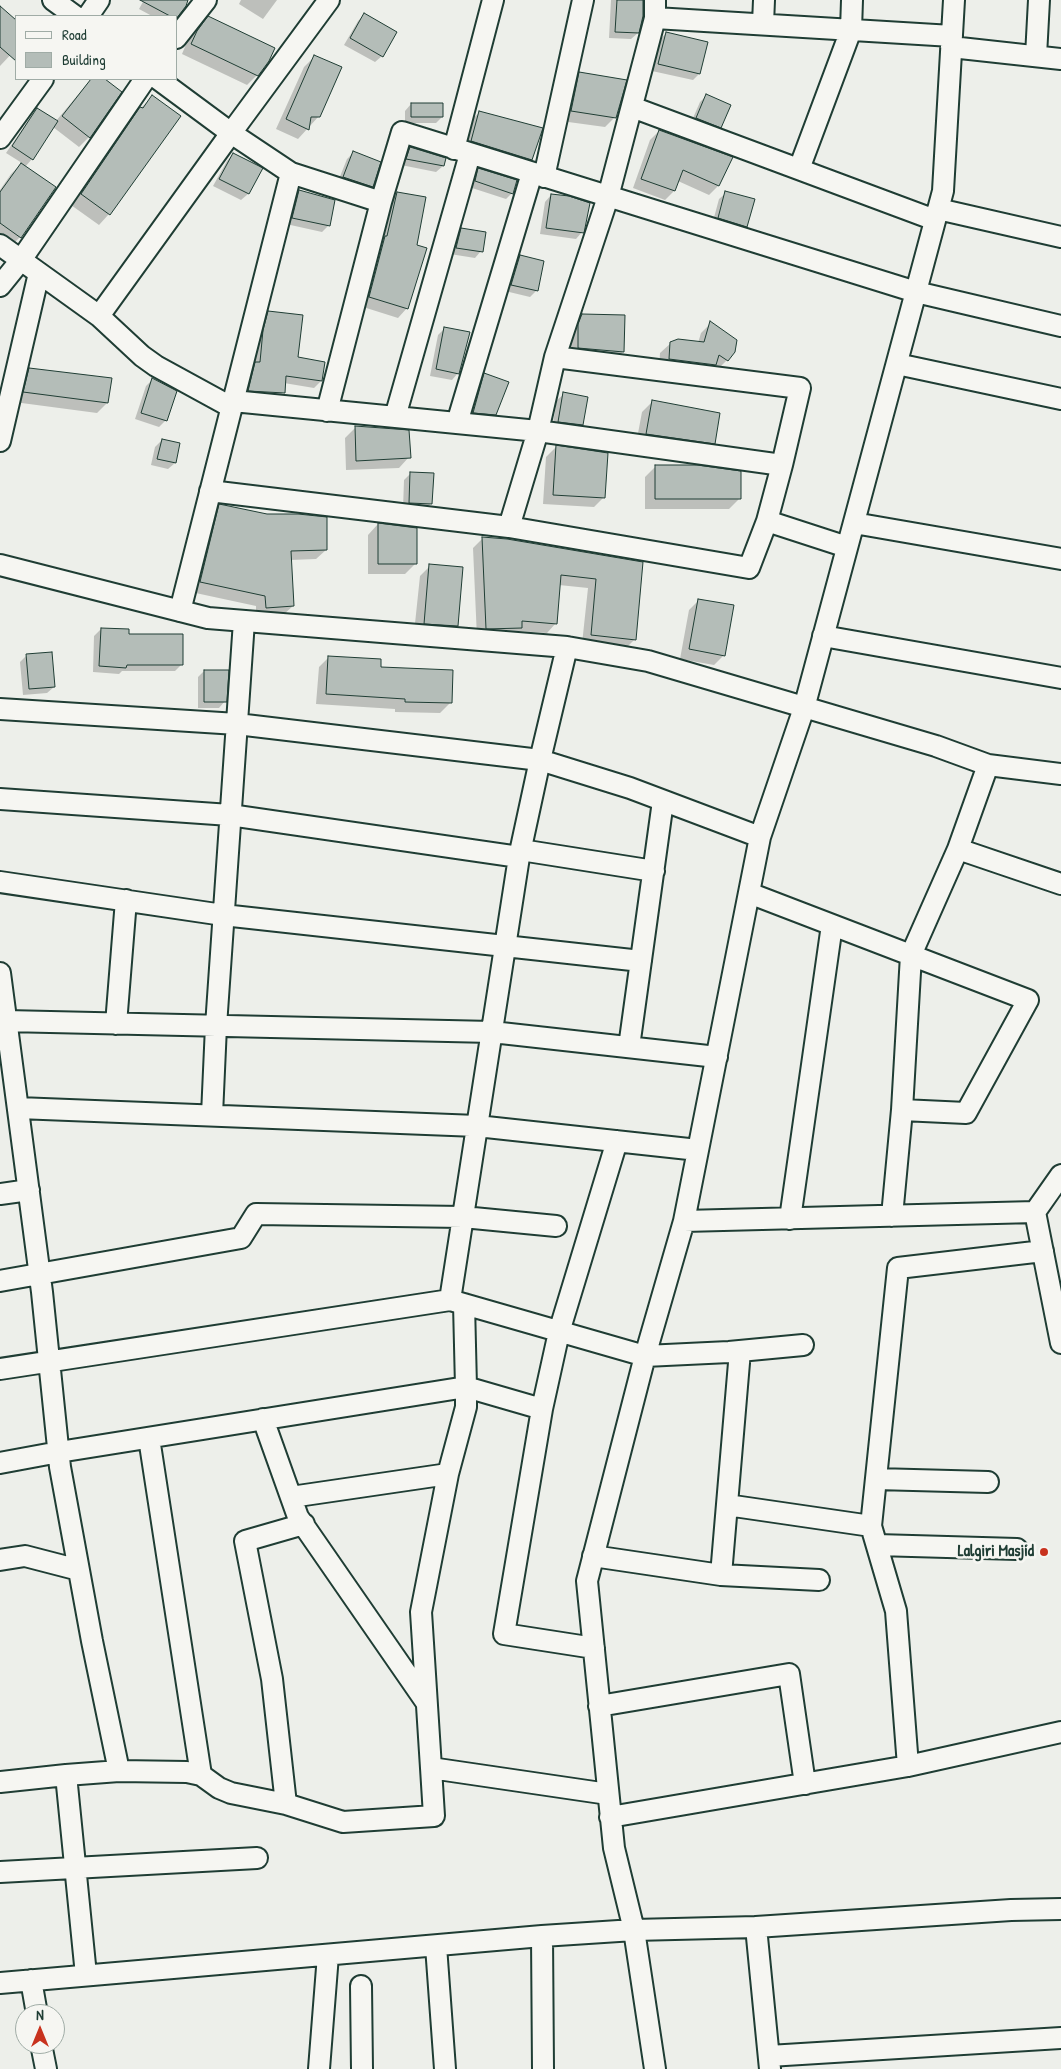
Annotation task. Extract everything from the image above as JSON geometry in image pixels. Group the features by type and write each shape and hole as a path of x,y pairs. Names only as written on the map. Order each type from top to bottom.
{"street":[{"path":"53,0 73,15"},
{"path":"89,15 99,0"},
{"path":"178,35 206,0"},
{"path":"99,316 329,0"},
{"path":"395,418 462,151 493,0"},
{"path":"457,424 538,175 583,0"},
{"path":"763,24 764,0"},
{"path":"799,169 851,30 852,0"},
{"path":"655,2069 634,1930 614,1848 587,1581 645,1356 684,1221 760,837 804,708 943,191 954,0"},
{"path":"1036,56 1039,0"},
{"path":"509,527 538,431 555,357 608,196 632,107 655,9 763,24 851,30 951,41 1061,59"},
{"path":"0,138 42,80"},
{"path":"0,286 21,260 143,80"},
{"path":"159,80 231,133 291,173 381,202"},
{"path":"632,107 799,169 937,215 1061,237"},
{"path":"327,411 381,202 402,132 916,292 1061,326"},
{"path":"180,611 291,173"},
{"path":"0,245 99,316 142,356 156,366 232,404 538,431 782,465"},
{"path":"0,441 39,273"},
{"path":"210,491 509,527 749,568 766,521 782,465 800,388 555,357"},
{"path":"896,364 1061,399"},
{"path":"766,521 847,547"},
{"path":"854,523 1061,559"},
{"path":"0,565 208,618 567,647 648,661 936,746 988,765 1061,774"},
{"path":"212,1115 223,915 244,622"},
{"path":"823,636 1061,678"},
{"path":"0,1782 119,1770 186,1772 201,1775 219,1788 231,1793 286,1804 343,1822 434,1816 420,1612 448,1474 466,1407 466,1387 457,1302 463,1216 520,853 567,647"},
{"path":"0,709 237,724 540,760 664,801 760,837"},
{"path":"892,1216 902,1110 911,955 958,849 988,765"},
{"path":"0,799 230,815 654,871"},
{"path":"629,1047 664,801"},
{"path":"958,849 1061,884"},
{"path":"0,882 223,915 641,960"},
{"path":"749,894 1028,1000 966,1114 902,1110"},
{"path":"116,1024 126,900"},
{"path":"790,1219 832,925"},
{"path":"0,973 1,997 6,1021 40,1274 59,1452 79,1570 119,1770"},
{"path":"6,1021 492,1032 717,1057"},
{"path":"18,1108 477,1126 698,1150"},
{"path":"594,1648 504,1634 542,1409 559,1332 617,1141"},
{"path":"1061,1176 1035,1212 1061,1343"},
{"path":"0,1194 29,1190"},
{"path":"684,1221 1035,1212"},
{"path":"0,1281 240,1238 256,1214 463,1216 556,1226"},
{"path":"908,1766 896,1611 874,1536 876,1479 898,1268 1043,1251"},
{"path":"0,1369 49,1360 457,1302 645,1356 740,1351 803,1345"},
{"path":"721,1575 740,1351"},
{"path":"0,1463 466,1387 542,1409"},
{"path":"264,1419 298,1517 426,1703"},
{"path":"149,1438 201,1775"},
{"path":"291,1497 448,1474"},
{"path":"876,1479 988,1482"},
{"path":"727,1505 874,1536 1017,1549"},
{"path":"286,1804 272,1679 245,1541 304,1524"},
{"path":"0,1560 26,1556 79,1570"},
{"path":"593,1556 721,1575 819,1580"},
{"path":"599,1706 789,1674 805,1784"},
{"path":"610,1817 908,1766 1061,1732"},
{"path":"431,1768 608,1794"},
{"path":"66,1775 86,1975"},
{"path":"0,1872 257,1858"},
{"path":"0,1982 542,1936 634,1930 756,1927 1061,1908"},
{"path":"756,1927 770,2063 1061,2038"},
{"path":"542,1936 543,2069"},
{"path":"436,1946 445,2069"},
{"path":"319,2069 328,1955"},
{"path":"31,1980 35,2004"},
{"path":"361,1986 362,2069"},
{"path":"44,2054 46,2069"}],"building":[{"path":"140,0 188,0 178,16 168,15"},
{"path":"617,0 643,0 643,16 639,33 615,32"},
{"path":"0,6 15,19 15,60 0,47"},
{"path":"364,13 397,32 383,57 350,38"},
{"path":"208,16 275,48 269,61 258,76 191,44 197,31"},
{"path":"666,32 708,42 700,74 658,64"},
{"path":"314,55 342,67 320,117 311,117 309,130 286,119"},
{"path":"579,72 627,80 616,118 571,111"},
{"path":"90,80 106,80 122,92 90,138 62,116"},
{"path":"706,94 731,105 721,128 696,118"},
{"path":"152,95 181,116 110,215 81,194 140,107 143,108"},
{"path":"411,103 443,103 443,117 411,117"},
{"path":"37,108 58,121 33,160 12,146"},
{"path":"479,111 543,128 532,160 471,141"},
{"path":"659,130 733,157 719,186 683,170 675,191 641,179"},
{"path":"410,147 446,158 444,166 406,159"},
{"path":"353,151 381,162 373,187 343,177"},
{"path":"233,153 263,168 249,194 219,179"},
{"path":"21,163 56,187 21,238 0,223 0,192"},
{"path":"478,168 517,180 513,194 475,181"},
{"path":"299,190 335,200 330,226 292,218"},
{"path":"725,191 755,199 747,227 718,218"},
{"path":"397,192 426,197 417,245 427,248 408,309 369,297 385,236 387,236"},
{"path":"551,194 569,196 590,203 584,233 546,228"},
{"path":"461,228 486,232 483,252 456,248"},
{"path":"520,255 544,261 538,291 511,285"},
{"path":"268,311 303,315 298,357 325,362 322,381 286,376 285,393 248,391 255,362 260,362 263,330"},
{"path":"582,314 625,315 624,352 578,348 578,324"},
{"path":"710,321 737,340 735,352 728,361 719,355 716,365 669,359 670,342 678,339 704,342"},
{"path":"444,327 470,332 459,374 436,369"},
{"path":"29,368 112,378 108,403 23,392"},
{"path":"484,373 509,382 496,415 473,413"},
{"path":"152,378 177,391 167,421 141,413"},
{"path":"563,392 588,397 583,425 558,422"},
{"path":"652,400 720,413 715,444 646,434"},
{"path":"355,426 409,430 411,458 356,461"},
{"path":"162,439 180,443 176,463 157,459"},
{"path":"556,445 608,453 605,498 553,495"},
{"path":"655,465 697,465 741,471 741,499 655,499"},
{"path":"410,472 434,473 432,504 409,503"},
{"path":"219,504 267,514 298,514 327,517 327,550 291,551 294,606 266,608 265,596 200,582"},
{"path":"378,523 417,528 417,564 378,564"},
{"path":"482,537 507,539 643,562 636,640 591,635 596,579 561,575 557,624 522,621 522,628 486,629"},
{"path":"429,564 463,567 458,626 424,624"},
{"path":"698,599 734,605 725,656 689,649"},
{"path":"101,628 129,629 129,634 183,634 183,665 127,665 126,668 99,666"},
{"path":"52,652 55,687 29,689 26,654"},
{"path":"328,656 381,659 381,667 453,670 452,703 405,702 405,699 326,694"},
{"path":"204,670 229,670 227,702 204,702"}],"place":[{"name":"Lalgiri Masjid","path":"1044,1552"}]}
